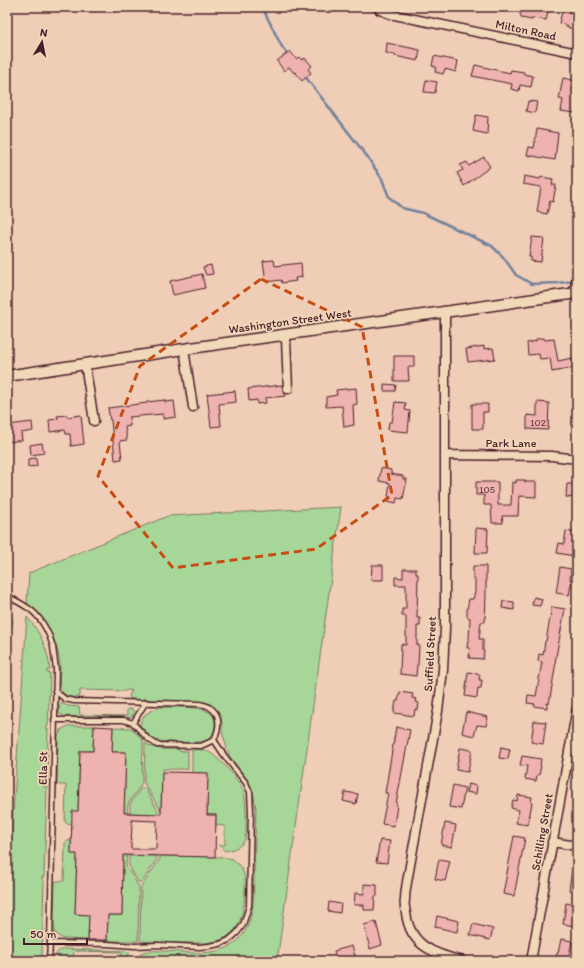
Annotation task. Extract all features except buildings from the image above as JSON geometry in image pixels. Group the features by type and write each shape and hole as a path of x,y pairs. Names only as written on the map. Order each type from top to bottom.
{"street":[{"name":"Milton Road","path":"377,7 380,10 390,14 577,53"},
{"path":"575,293 577,275"},
{"name":"Washington Street West","path":"7,376 575,293"},
{"name":"Suffield Street","path":"445,311 445,628 443,670 438,711 404,902 407,922 411,932 417,940 435,953 463,961"},
{"path":"279,336 286,339 288,389"},
{"path":"184,349 192,407"},
{"path":"85,364 94,421"},
{"name":"Park Lane","path":"444,455 552,456 577,459"},
{"name":"Schilling Street","path":"531,961 577,708"},
{"path":"552,842 577,846"}],"lane":[{"name":"Ella St","path":"7,596 32,610 42,623 50,637 56,669 49,961"},
{"path":"54,720 123,720 133,722 147,738 157,745 201,746 214,740 219,724 216,714 209,706 200,704 74,701 65,699 55,691"},
{"path":"133,722 146,702"},
{"path":"50,943 199,947 220,944 229,940 237,933 243,925 249,906 250,792 246,782 226,758 214,740"}],"highlighted area":[{"path":"261,279 362,327 392,495 316,549 173,568 98,476 140,366"}],"green space":[{"path":"341,507 277,961 138,961 141,953 152,951 198,953 218,951 232,945 243,935 249,922 254,897 256,809 254,796 246,778 229,755 222,732 221,717 211,705 204,703 131,699 129,697 131,690 80,690 80,696 67,696 61,690 59,678 59,656 54,639 40,617 27,604 29,573 168,516"},
{"path":"27,617 43,642 48,656 50,670 47,670 47,673 50,673 48,726 46,727 46,729 48,729 47,784 44,784 44,787 47,787 44,877 42,877 44,880 42,957 41,961 7,961 7,898"},
{"path":"61,703 68,706 79,707 80,715 127,716 127,709 133,710 134,713 128,718 63,716 59,713 59,704"},
{"path":"160,707 197,708 208,712 215,720 213,734 208,740 198,742 171,742 153,739 140,725 145,715"},
{"path":"68,726 94,726 93,751 80,751 78,811 72,824 69,825 65,822 66,785 59,785 57,783 58,736 62,729"},
{"path":"113,727 131,728 143,740 142,783 128,804 127,813 124,813 126,752 112,752"},
{"path":"145,743 149,746 157,748 188,751 188,769 163,769 161,811 144,783"},
{"path":"192,750 205,750 212,754 222,763 242,787 245,795 246,836 244,842 236,848 225,851 220,846 225,845 225,826 216,825 216,815 207,815 208,773 192,773"},
{"path":"141,788 145,788 158,811 158,814 130,813 130,804"},
{"path":"69,840 71,841 71,853 77,854 75,914 89,915 88,940 64,939 55,933 55,882 64,881 65,843"},
{"path":"123,855 127,855 126,866 139,887 138,941 107,941 108,915 122,915"},
{"path":"129,856 157,856 157,859 142,882 138,882 129,865"},
{"path":"160,856 222,857 233,859 236,862 244,874 245,891 242,915 233,932 226,938 218,941 198,943 140,941 141,887 160,859"},
{"path":"64,949 126,951 129,952 129,955 127,959 123,959 121,952 75,951 73,959 58,958 56,955 57,953"}],"waterway":[{"path":"262,7 282,47 289,56"},
{"path":"304,75 366,155 382,179 389,197 402,208 423,213 492,246 504,258 516,275 532,284 575,281"},
{"path":"7,612 12,621 7,647"}]}
